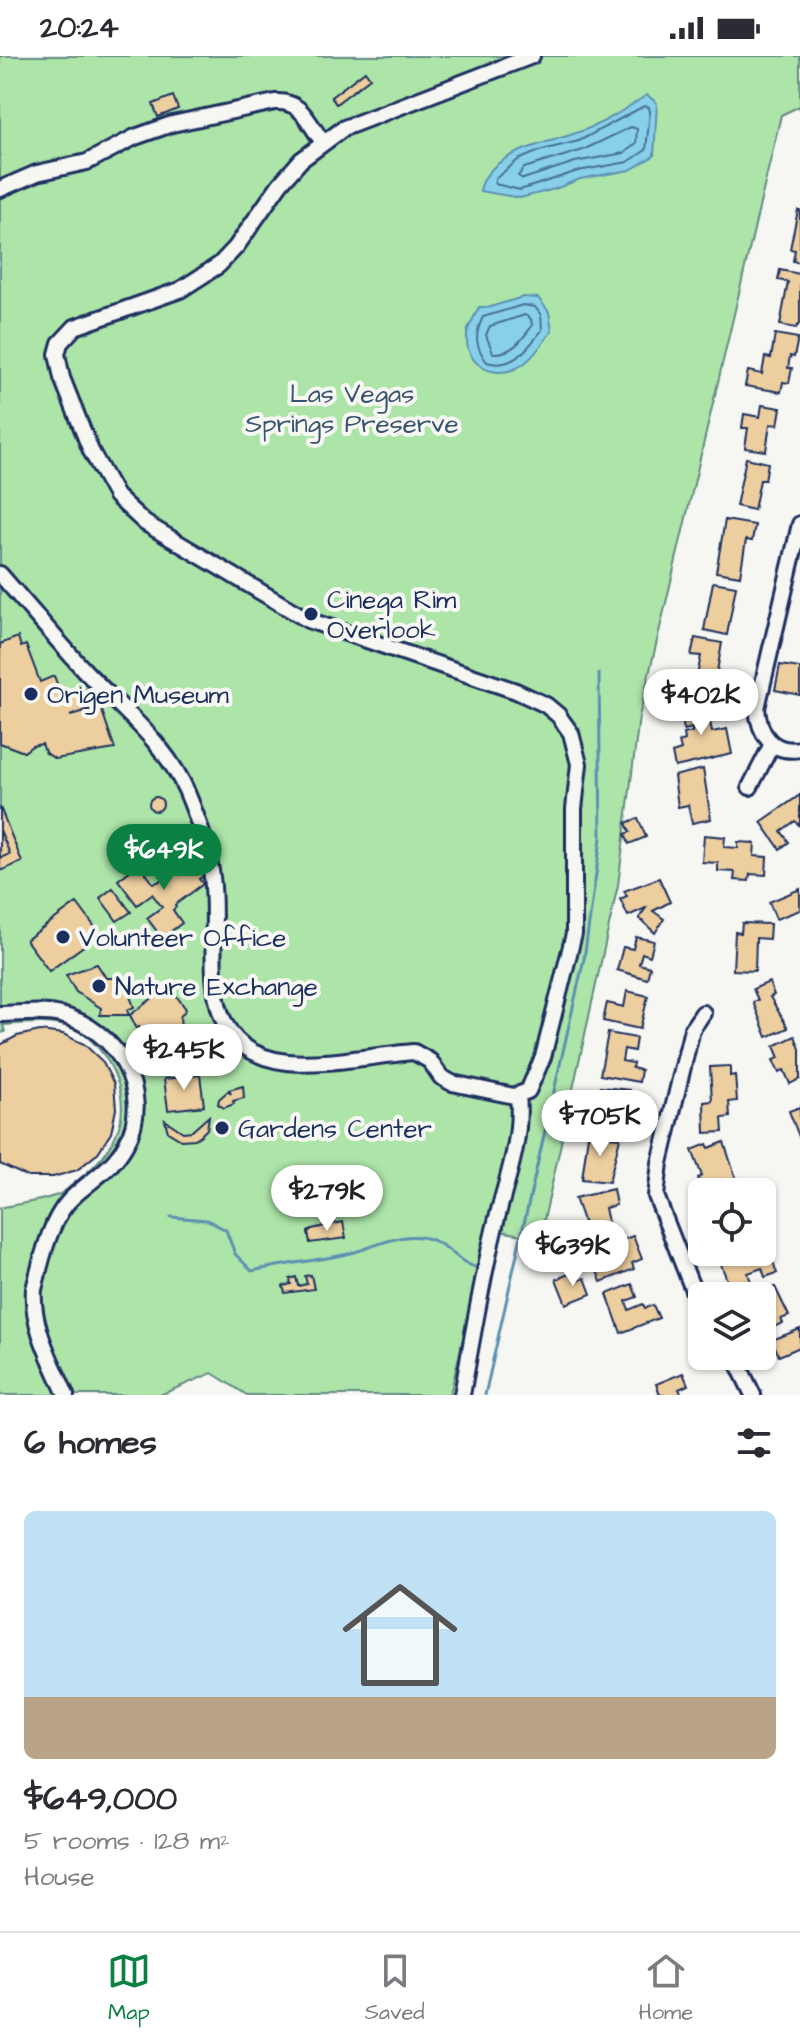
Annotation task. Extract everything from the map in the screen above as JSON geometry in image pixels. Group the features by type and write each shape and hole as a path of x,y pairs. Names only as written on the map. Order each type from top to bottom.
{"street":[{"path":"0,574 86,672 140,725 168,759 185,788 212,877 217,1009 227,1030 252,1050 283,1061 414,1052 430,1061 441,1077 452,1083 518,1096 528,1091 543,1057 574,934 574,809 579,764 571,733 558,715 533,698 308,620 162,536 124,505 108,483 83,435 62,378 57,354 60,343 75,327 180,290 219,265 248,232 280,184 323,142 344,128 532,56"},
{"path":"0,189 37,173 87,162 135,137 172,124 275,102 292,103 302,110 323,142"},
{"path":"800,524 757,708 759,726 772,744 789,751 800,749"},
{"path":"750,787 772,744"},
{"path":"690,1282 656,1196 660,1163 692,1029 703,1013"},
{"path":"0,1014 58,1014 81,1022 106,1038 118,1051 127,1068 135,1098 128,1141 113,1166 73,1196 62,1209 34,1289 33,1303 38,1328 66,1395"},
{"path":"462,1395 491,1243 513,1157 520,1114 518,1096"},
{"path":"741,1370 753,1395"}],"green space":[{"name":"Las Vegas Springs Preserve","path":"0,56 800,56 800,106 781,115 639,717 618,885 540,1238 488,1229 450,1395 247,1395 212,1373 160,1395 0,1395 0,1208 46,1199 69,1188 108,1149 116,1135 122,1106 115,1075 106,1058 79,1031 57,1024 30,1023 3,1025 5,1032 0,1033"}],"water":[{"path":"647,95 657,103 654,156 630,170 580,179 520,198 480,191 485,178 506,158 594,126"},
{"path":"523,297 538,298 549,312 552,331 535,354 518,367 502,372 484,368 472,357 467,339 468,329 479,307 490,307"}],"building":[{"path":"365,71 370,78 336,104 331,97"},
{"path":"173,96 178,109 158,117 153,104"},
{"path":"798,210 800,263 793,261 795,250 790,249"},
{"path":"780,270 800,274 800,323 796,328 780,325 788,282 778,280"},
{"path":"775,334 798,338 794,357 790,356 788,368 792,368 789,383 783,382 781,392 745,386 748,371 762,374 765,357 771,358"},
{"path":"762,405 781,408 778,425 770,424 766,451 745,448 748,428 742,428 744,414 760,417"},
{"path":"746,458 768,463 765,480 760,480 754,510 736,506"},
{"path":"725,520 755,525 752,541 746,540 740,576 716,572"},
{"path":"713,582 736,586 727,635 704,630"},
{"name":"Origen Museum","path":"18,637 21,647 26,645 40,682 54,676 63,699 87,689 94,707 70,716 101,708 115,749 55,759 45,752 42,744 24,752 0,743 0,644"},
{"path":"695,638 722,643 713,694 694,691 701,656 691,655"},
{"path":"780,665 800,668 800,695 775,690"},
{"path":"710,701 714,721 710,722 712,732 727,729 732,754 675,767 672,753 681,750 679,742 685,740 684,734 692,732 692,728 684,730 682,719 687,718 685,706"},
{"path":"703,769 711,819 692,823 688,805 678,807 674,776"},
{"path":"800,795 800,826 795,821 781,831 789,842 780,849 761,822"},
{"path":"156,797 163,804 156,811 149,804"},
{"path":"0,807 22,862 0,871"},
{"path":"638,818 646,837 629,844 625,834 630,832 626,823"},
{"path":"0,830 10,854 0,858"},
{"path":"704,835 725,837 724,847 738,848 738,842 755,843 754,856 767,857 766,875 750,874 749,881 734,880 735,872 718,871 718,863 702,862"},
{"path":"186,861 190,866 197,861 206,874 199,879 203,884 175,905 173,910 182,923 162,938 147,918 162,907 152,894 137,905 118,880 139,864 153,883 158,882"},
{"path":"659,878 670,902 653,911 664,919 655,933 639,918 646,908 628,916 620,899 627,896 624,891"},
{"path":"113,888 131,912 117,921 100,898"},
{"path":"800,889 800,910 776,919 769,902"},
{"name":"Volunteer Office","path":"77,903 100,934 49,971 26,940"},
{"path":"742,923 770,924 769,939 756,938 755,971 733,970 735,932 741,933"},
{"path":"636,937 654,941 650,956 642,953 639,964 650,967 647,979 617,970 623,947 633,949"},
{"name":"Nature Exchange","path":"97,964 106,978 123,978 134,1007 127,1010 129,1015 100,1015 101,1008 76,992 66,975"},
{"path":"769,982 774,995 770,997 788,1028 767,1037 753,1002 758,1000 753,989"},
{"path":"169,986 186,1009 180,1017 181,1028 167,1036 165,1029 150,1041 139,1027 137,1029 130,1015"},
{"path":"627,991 648,996 640,1029 603,1021 607,1003 624,1007"},
{"path":"40,1031 63,1034 84,1044 102,1061 114,1084 116,1109 111,1133 97,1154 77,1170 53,1177 28,1177 0,1164 0,1045 17,1036"},
{"path":"608,1033 636,1038 634,1051 624,1049 622,1061 633,1063 632,1068 641,1070 639,1082 600,1075"},
{"path":"795,1036 800,1049 800,1079 790,1084 784,1070 779,1073 773,1060 779,1058 774,1046"},
{"path":"730,1066 730,1076 735,1075 737,1101 729,1102 730,1117 722,1118 723,1132 705,1133 704,1102 712,1101 710,1067"},
{"path":"200,1075 204,1106 168,1110 164,1079"},
{"path":"243,1086 244,1098 224,1108 218,1104 228,1091 231,1094 229,1090"},
{"path":"600,1087 630,1090 629,1101 616,1099 617,1120 626,1121 625,1129 597,1127"},
{"path":"800,1107 800,1139 789,1111"},
{"path":"209,1116 207,1129 195,1139 181,1140 168,1132 165,1120 183,1132 192,1131"},
{"path":"588,1135 620,1138 609,1182 582,1179"},
{"path":"724,1142 736,1178 698,1178 702,1176 692,1150 707,1144 709,1148"},
{"path":"302,1175 306,1194 293,1197 292,1190 285,1192 283,1179"},
{"path":"613,1189 616,1205 605,1208 609,1227 587,1232 575,1198"},
{"path":"343,1222 346,1238 310,1243 308,1232 312,1229"},
{"path":"620,1233 622,1240 633,1236 642,1259 632,1263 634,1269 601,1282 588,1246"},
{"path":"722,1266 775,1266 777,1273 765,1277 762,1268 748,1273 751,1282 728,1282"},
{"path":"574,1272 577,1281 585,1278 591,1294 566,1304 556,1279"},
{"path":"311,1275 314,1289 285,1293 283,1286 291,1284 290,1279 296,1277 298,1286 307,1284 305,1276"},
{"path":"632,1284 637,1297 626,1301 629,1310 643,1304 645,1308 653,1305 659,1318 621,1333 607,1294"},
{"path":"776,1289 789,1316 781,1319 783,1323 776,1326"},
{"path":"800,1329 800,1347 779,1356 776,1338"},
{"path":"683,1373 688,1385 679,1389 682,1395 660,1395 656,1384"}],"waterway":[{"path":"485,1395 584,959 601,838 599,674"},
{"path":"171,1217 207,1220 226,1230 235,1254 252,1271 343,1255 410,1237 432,1240 479,1268"}],"place":[{"name":"Cinega Rim Overlook","path":"311,614"},
{"name":"Origen Museum","path":"31,694"},
{"name":"Volunteer Office","path":"63,937"},
{"name":"Nature Exchange","path":"99,986"},
{"name":"Gardens Center","path":"222,1128"}]}
